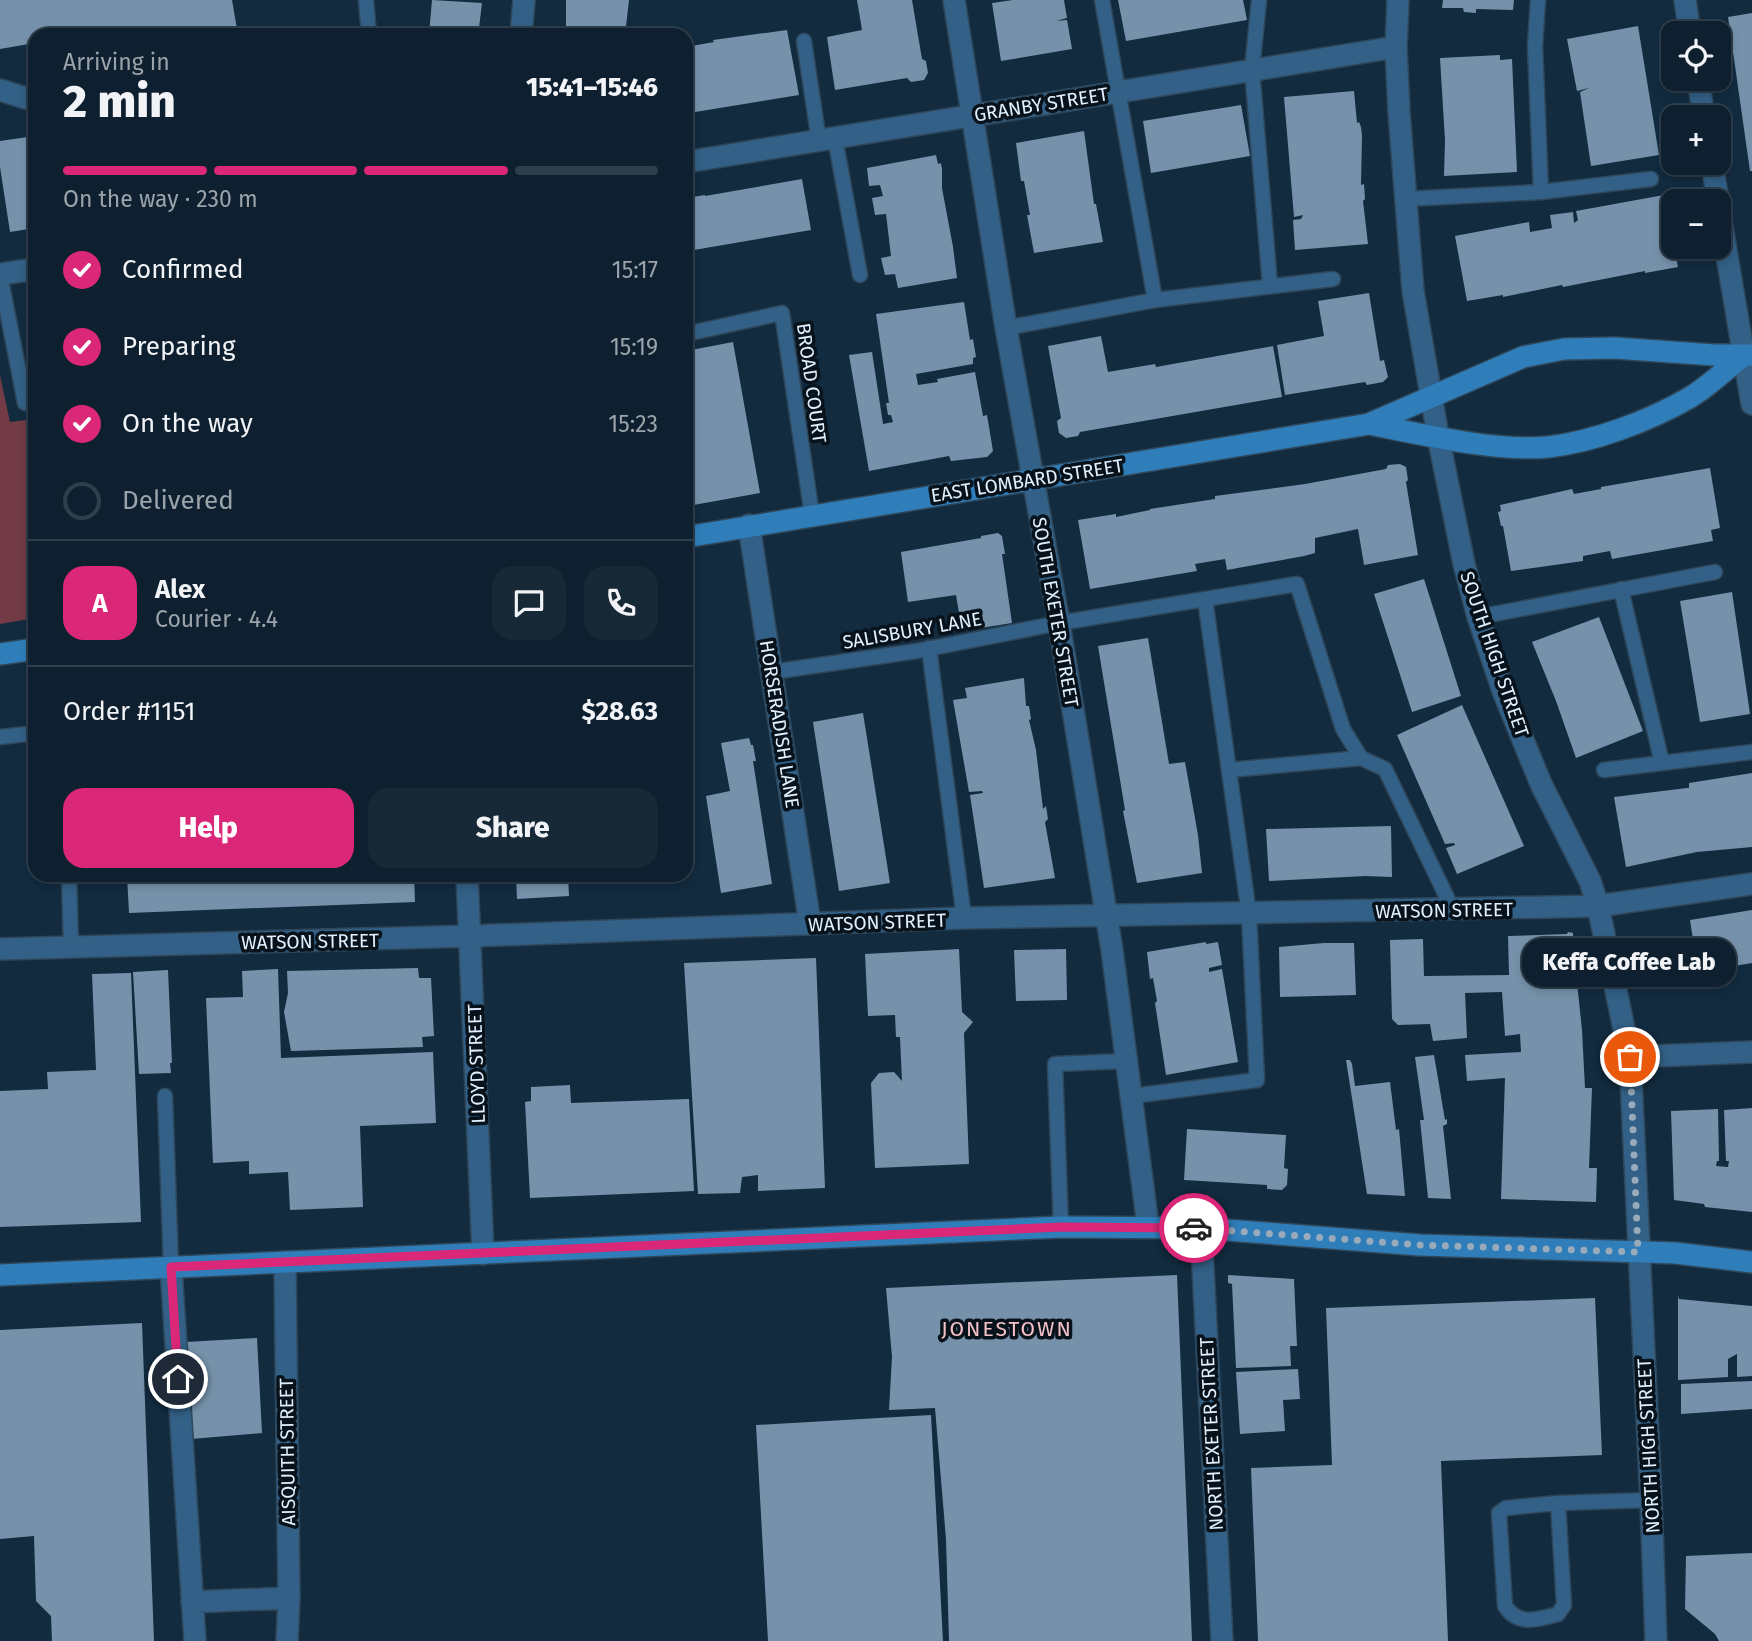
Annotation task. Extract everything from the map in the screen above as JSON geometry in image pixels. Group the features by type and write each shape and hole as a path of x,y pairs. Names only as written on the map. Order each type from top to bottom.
{"main road":[{"name":"EAST LOMBARD STREET","path":"693,536 1368,424 1523,358 1564,349 1615,348 1748,355"},
{"name":"EAST LOMBARD STREET","path":"1368,424 1496,444 1547,447 1617,430 1690,398 1748,355"},
{"path":"0,654 28,650"},
{"path":"0,1275 1061,1227 1148,1226 1420,1245 1638,1252 1752,1262"}],"street":[{"path":"522,28 524,0"},
{"name":"SOUTH EXETER STREET","path":"954,0 1006,328 1059,623 1106,917 1148,1226"},
{"name":"SOUTH HIGH STREET","path":"1398,0 1396,47 1413,291 1438,436 1464,564 1478,617 1503,691 1536,772 1590,881 1598,906 1630,1057 1638,1252"},
{"path":"1685,0 1688,21"},
{"name":"GRANBY STREET","path":"693,161 1396,47"},
{"path":"0,90 28,99"},
{"path":"1729,259 1748,355 1752,404"},
{"path":"0,274 28,270"},
{"name":"HORSERADISH LANE","path":"749,525 810,924"},
{"name":"LLOYD STREET","path":"467,882 483,1254"},
{"name":"WATSON STREET","path":"0,949 471,936 964,918 1598,906 1752,884"},
{"path":"1630,1057 1752,1052"},
{"name":"NORTH EXETER STREET","path":"1201,1228 1222,1641"},
{"name":"NORTH HIGH STREET","path":"1638,1252 1656,1641"},
{"name":"AISQUITH STREET","path":"285,1262 289,1598 287,1641"},
{"path":"171,1267 195,1641"},
{"path":"192,1602 289,1598"}],"lane":[{"path":"366,0 368,28"},
{"path":"1102,0 1155,300"},
{"path":"1259,0 1252,70 1270,285"},
{"path":"1538,0 1535,46 1541,192"},
{"path":"804,41 860,275"},
{"path":"1405,199 1541,192 1651,179"},
{"path":"0,274 24,403 28,402"},
{"path":"1006,328 1155,300 1333,279"},
{"name":"BROAD COURT","path":"693,332 782,313 812,515"},
{"path":"1478,617 1715,572"},
{"name":"SALISBURY LANE","path":"772,672 929,648 1059,623 1297,584 1343,729 1361,758"},
{"path":"1621,589 1662,763"},
{"path":"1132,1096 1256,1080 1249,914 1205,599"},
{"path":"929,648 964,918"},
{"path":"0,737 28,734"},
{"path":"1604,770 1752,752"},
{"path":"1229,770 1361,758 1385,769 1453,910"},
{"path":"69,882 71,947"},
{"path":"1061,1227 1055,1064 1126,1061"},
{"path":"165,1096 171,1267"},
{"path":"1558,1503 1564,1605 1558,1614 1519,1620 1511,1615 1505,1606 1499,1513 1506,1508 1558,1503 1651,1500"}],"shaded area":[{"path":"0,375 10,422 28,420 28,619 0,624"}],"building":[{"path":"0,0 232,0 237,28 28,28 28,44 0,49"},
{"path":"432,0 482,3 479,28 430,28"},
{"path":"566,0 629,0 626,28 566,28"},
{"path":"857,0 912,0 922,59 926,61 928,73 924,80 911,82 907,78 835,90 827,37 862,30"},
{"path":"1013,0 1064,0 1067,18 1056,21 1067,20 1072,49 1001,61 992,3"},
{"path":"1118,0 1243,0 1247,20 1126,41"},
{"path":"1443,0 1514,0 1513,10 1476,9 1476,13 1464,12 1463,8 1442,8"},
{"path":"1752,13 1752,171 1731,38 1731,21 1728,17"},
{"path":"1638,26 1659,155 1591,166 1580,92 1589,88 1577,91 1567,39"},
{"path":"787,30 799,95 693,112 693,46 714,42 713,40"},
{"path":"1500,55 1500,60 1512,59 1517,172 1444,176 1445,140 1440,58"},
{"path":"1354,91 1357,123 1359,122 1361,127 1362,136 1361,185 1364,184 1363,201 1368,244 1295,250 1293,220 1301,219 1303,215 1294,217 1284,97"},
{"path":"1241,105 1250,156 1151,173 1143,121"},
{"path":"1084,131 1094,204 1103,242 1034,253 1027,215 1030,215 1024,181 1021,181 1016,143"},
{"path":"28,137 28,229 10,232 0,167 0,141"},
{"path":"936,155 938,164 941,163 942,188 957,278 898,288 895,274 885,275 881,258 891,256 886,214 875,215 872,198 883,196 880,185 869,186 867,168"},
{"path":"802,179 811,230 693,250 693,197"},
{"path":"1661,196 1661,259 1676,259 1678,267 1467,301 1455,236 1529,222 1530,232 1552,228 1550,215 1573,212 1574,223 1578,220 1576,211"},
{"path":"1369,293 1380,361 1384,360 1388,377 1383,382 1367,385 1365,382 1285,395 1277,345 1324,336 1318,301"},
{"path":"964,302 970,340 973,339 976,357 973,358 973,364 916,374 918,385 975,372 983,416 987,415 993,451 987,457 951,461 949,456 869,471 849,355 872,352 883,424 893,422 891,415 888,415 886,403 889,403 876,314"},
{"path":"1101,336 1108,372 1155,364 1156,367 1273,346 1282,397 1080,432 1078,436 1066,438 1059,433 1057,421 1061,418 1048,346"},
{"path":"733,342 760,493 693,505 693,350"},
{"path":"1400,464 1406,467 1418,555 1364,565 1358,529 1315,538 1315,553 1304,556 1227,570 1225,559 1195,564 1197,571 1090,589 1078,520 1116,514 1116,517 1215,499 1215,496 1305,484"},
{"path":"1710,468 1720,528 1711,530 1713,541 1612,559 1610,551 1583,556 1583,561 1511,571 1498,512 1501,511 1500,505 1572,489 1574,494"},
{"path":"998,533 1002,536 1005,554 1002,554 1012,623 962,631 956,595 908,602 901,552"},
{"path":"1424,579 1461,696 1412,712 1374,594"},
{"path":"1732,592 1750,714 1700,722 1680,601"},
{"path":"1599,617 1643,731 1576,758 1532,642"},
{"path":"1148,638 1169,764 1185,762 1202,873 1137,883 1123,811 1125,810 1098,646"},
{"path":"1024,678 1026,706 1029,706 1043,809 1046,806 1048,819 1045,822 1055,878 984,888 970,795 983,793 969,792 953,700 967,698 965,688"},
{"path":"1462,705 1524,846 1457,874 1446,848 1455,845 1445,844 1397,735"},
{"path":"863,713 890,883 839,891 813,722"},
{"path":"749,738 756,761 753,761 772,884 721,893 706,796 730,791 721,743"},
{"path":"1752,773 1752,847 1697,852 1626,867 1614,797 1689,788 1689,783"},
{"path":"1391,826 1392,877 1269,881 1266,829"},
{"path":"127,882 414,882 415,902 129,913"},
{"path":"516,882 568,882 569,896 517,899"},
{"path":"1752,910 1752,963 1698,972 1690,920"},
{"path":"1573,933 1585,1088 1592,1088 1589,1168 1597,1168 1596,1202 1501,1199 1505,1078 1467,1081 1465,1055 1521,1052 1520,1034 1505,1036 1502,992 1465,993 1467,1038 1433,1041 1430,1024 1398,1025 1392,1019 1390,940 1423,939 1424,976 1509,975 1508,936"},
{"path":"1218,942 1222,965 1209,968 1209,972 1222,969 1238,1062 1166,1075 1155,1003 1157,1001 1153,978 1150,979 1147,952"},
{"path":"1354,943 1356,995 1280,997 1279,947"},
{"path":"959,949 962,1012 973,1022 964,1033 969,1164 875,1168 871,1083 879,1073 894,1072 902,1081 900,1037 896,1037 895,1015 868,1016 865,954"},
{"path":"1066,949 1067,1000 1016,1001 1014,950"},
{"path":"816,958 825,1188 758,1191 758,1175 742,1177 740,1193 698,1194 684,963"},
{"path":"418,968 419,978 431,978 434,1036 422,1037 423,1047 291,1051 284,1012 288,993 287,971"},
{"path":"278,969 281,1058 433,1052 436,1123 360,1126 363,1207 290,1210 288,1172 249,1174 249,1161 213,1163 206,998 243,997 242,971"},
{"path":"168,970 171,1073 139,1074 133,972"},
{"path":"131,973 141,1222 0,1227 0,1091 48,1089 47,1072 96,1070 92,974"},
{"path":"1434,1055 1445,1120 1447,1119 1447,1124 1443,1126 1451,1199 1428,1198 1420,1120 1424,1120 1415,1057"},
{"path":"1346,1060 1350,1060 1352,1064 1355,1086 1390,1082 1396,1130 1399,1129 1405,1196 1367,1194"},
{"path":"570,1085 571,1103 689,1099 694,1191 530,1198 525,1102 531,1101 531,1087"},
{"path":"1752,1108 1752,1212 1705,1207 1704,1204 1674,1200 1671,1111 1718,1109 1719,1161 1716,1166 1728,1167 1724,1110"},
{"path":"1187,1129 1286,1135 1284,1168 1288,1169 1287,1185 1282,1190 1267,1189 1267,1185 1184,1180"},
{"path":"1177,1275 1192,1641 949,1641 946,1539 935,1408 889,1410 892,1357 886,1288"},
{"path":"1228,1275 1294,1279 1297,1346 1290,1346 1291,1366 1236,1368 1232,1284 1228,1283"},
{"path":"1678,1296 1679,1299 1752,1306 1752,1376 1737,1377 1737,1354 1728,1359 1728,1377 1678,1380"},
{"path":"1595,1298 1602,1455 1441,1461 1448,1641 1258,1641 1251,1468 1332,1465 1326,1308"},
{"path":"142,1323 154,1641 52,1641 51,1616 36,1601 34,1536 0,1539 0,1330"},
{"path":"257,1338 262,1433 191,1439 186,1342"},
{"path":"1298,1369 1300,1399 1283,1400 1285,1431 1240,1434 1236,1372"},
{"path":"1752,1381 1752,1409 1681,1414 1681,1384"},
{"path":"931,1415 943,1641 768,1641 756,1425"},
{"path":"1752,1553 1752,1641 1719,1641 1715,1634 1685,1609 1686,1556"}],"way so far":[{"path":"1194,1228 1420,1245 1638,1252 1630,1057"}],"place":[{"name":"Keffa Coffee Lab","path":"1630,1057"}],"district":[{"name":"JONESTOWN","path":"1007,1329"}],"route":[{"path":"178,1379 171,1267 1061,1227 1194,1228"}]}
